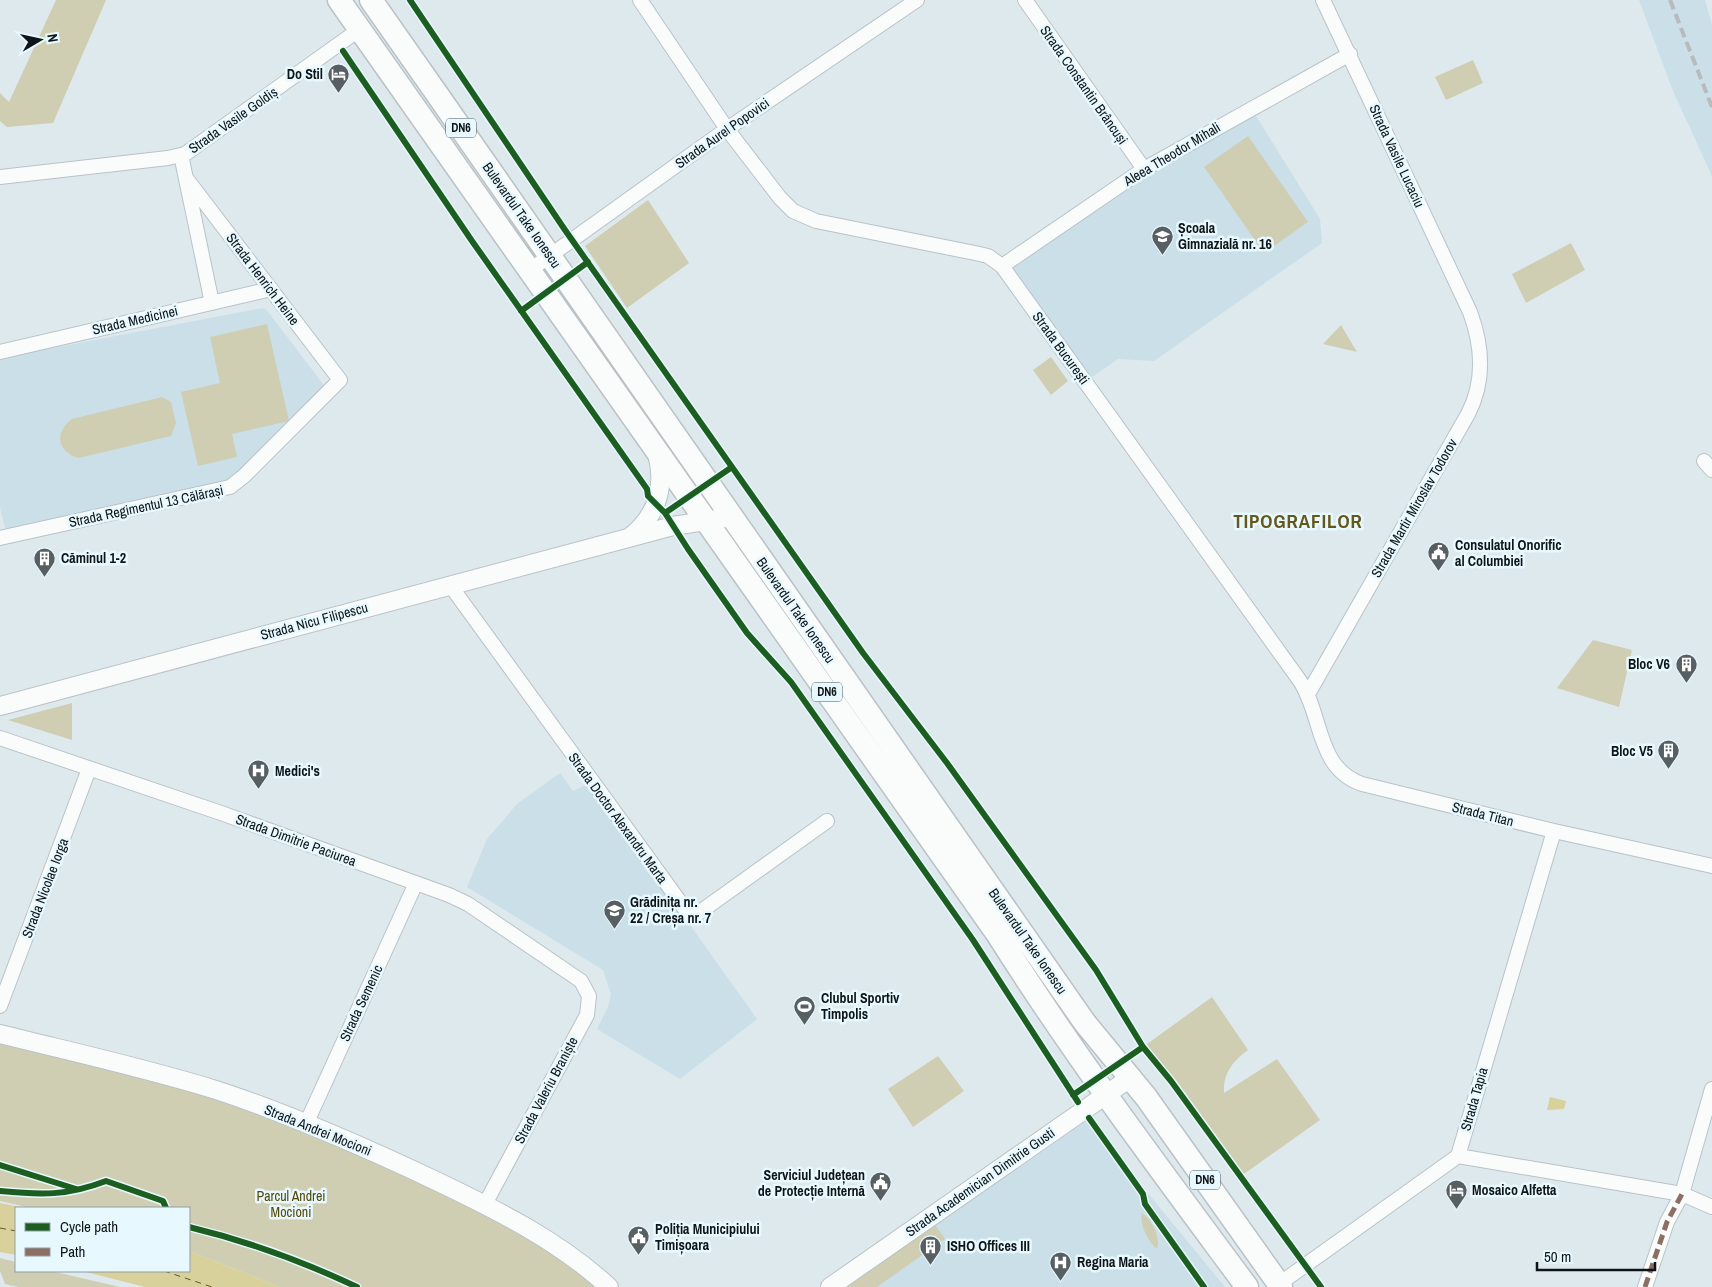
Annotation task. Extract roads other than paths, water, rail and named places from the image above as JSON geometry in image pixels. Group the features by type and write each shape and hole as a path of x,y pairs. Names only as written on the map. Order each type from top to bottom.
{"main road":[{"name":"Bulevardul Take Ionescu","path":"339,0 998,935 1040,1000 1106,1094 1247,1287"},
{"name":"Bulevardul Take Ionescu","path":"371,0 1079,1014 1130,1078 1280,1286"}],"street":[{"name":"Strada București","path":"640,0 727,129 780,198 799,214 816,221 976,252 993,259 1002,266 1308,694"},
{"name":"Strada Aurel Popovici","path":"530,270 727,129 917,0"},
{"name":"Strada Constantin Brâncuși","path":"1025,0 1144,169"},
{"name":"Strada Vasile Lucaciu","path":"1323,0 1470,312"},
{"name":"Strada Vasile Goldiș","path":"0,177 163,159 181,155 192,150 360,29"},
{"name":"Aleea Theodor Mihali","path":"1002,266 1144,169 1350,54"},
{"path":"181,155 212,303"},
{"name":"Strada Henrich Heine","path":"186,178 340,380"},
{"name":"Strada Medicinei","path":"0,352 271,289"},
{"name":"Strada Martir Miroslav Todorov","path":"1308,694 1474,400 1479,382 1481,357 1479,340 1470,312"},
{"name":"Strada Regimentul 13 Călărași","path":"0,538 230,487 239,481 340,380"},
{"name":"Strada Nicu Filipescu","path":"628,538 645,523 656,504 661,486 656,448"},
{"name":"Strada Nicu Filipescu","path":"0,706 673,526 731,517"},
{"name":"Strada Doctor Alexandru Marta","path":"450,585 688,913 700,912 827,821"},
{"name":"Strada Titan","path":"1308,694 1327,755 1338,770 1350,779 1362,784 1554,831 1712,866"},
{"name":"Strada Dimitrie Paciurea","path":"0,738 221,812 416,883 468,904 576,976"},
{"name":"Strada Nicolae Iorga","path":"0,1006 90,769"},
{"name":"Strada Tapia","path":"1458,1156 1554,831"},
{"name":"Strada Semenic","path":"306,1124 416,883"},
{"name":"Strada Valeriu Braniște","path":"485,1204 587,1015 589,996 585,985 576,976"},
{"name":"Strada Andrei Mocioni","path":"0,1034 173,1077 306,1124 485,1204 542,1236 595,1274 609,1287"},
{"name":"Strada Academician Dimitrie Gusti","path":"830,1287 1130,1078"},
{"path":"1645,1287 1667,1222 1682,1194 1712,1089"},
{"path":"1280,1286 1458,1156 1682,1194 1712,1207"}],"railway":[{"path":"1670,0 1712,107"}],"place":[{"name":"Do Stil","path":"339,93"},
{"name":"Școala Gimnazială nr. 16","path":"1162,255"},
{"name":"Consulatul Onorific al Columbiei","path":"1439,572"},
{"name":"Căminul 1-2","path":"45,577"},
{"name":"Bloc V6","path":"1686,683"},
{"name":"Bloc V5","path":"1669,770"},
{"name":"Medici's","path":"259,790"},
{"name":"Grădinița nr. 22 / Creșa nr. 7","path":"614,929"},
{"name":"Clubul Sportiv Timpolis","path":"805,1025"},
{"name":"Serviciul Județean de Protecție Internă","path":"881,1202"},
{"name":"Mosaico Alfetta","path":"1456,1209"},
{"name":"Poliția Municipiului Timișoara","path":"639,1256"},
{"name":"ISHO Offices III","path":"931,1265"},
{"name":"Regina Maria","path":"1061,1281"}],"district":[{"name":"TIPOGRAFILOR","path":"1298,521"}],"park label":[{"name":"Parcul Andrei Mocioni","path":"291,1204"}]}
